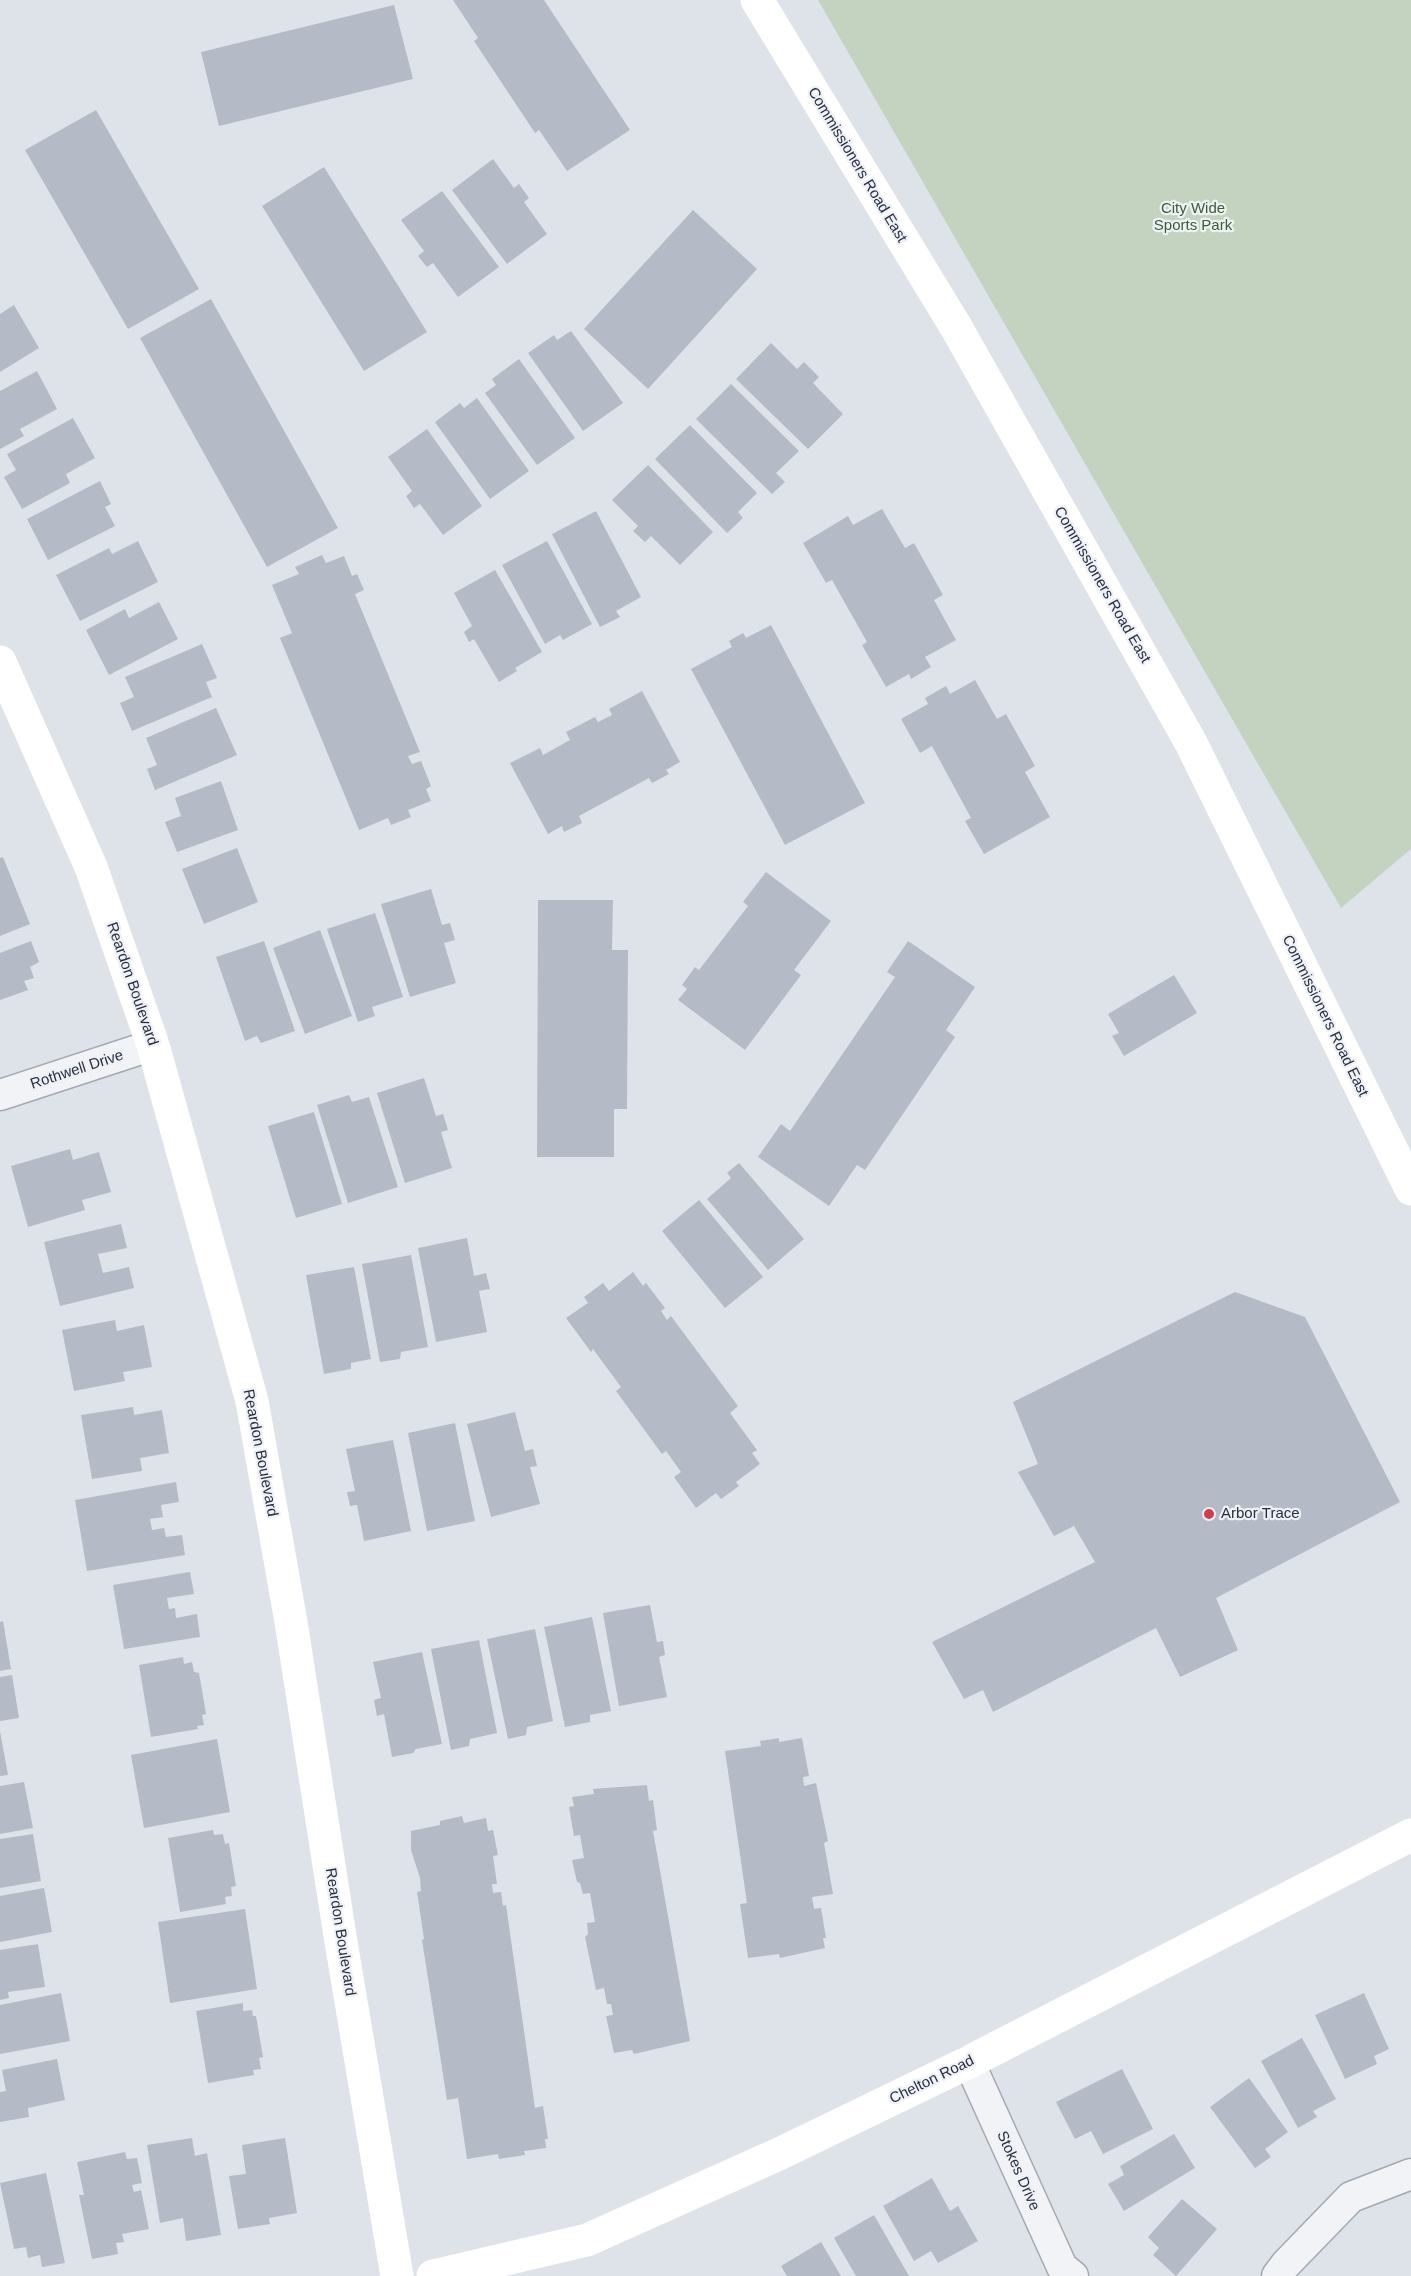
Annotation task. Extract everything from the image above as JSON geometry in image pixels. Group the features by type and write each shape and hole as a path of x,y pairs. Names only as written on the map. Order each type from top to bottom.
{"street":[{"name":"Commissioners Road East","path":"757,0 956,327 1191,743 1411,1189"},
{"name":"Reardon Boulevard","path":"0,662 91,867 153,1046 252,1401 291,1622 341,1942 397,2276"},
{"name":"Rothwell Drive","path":"0,1095 153,1046"},
{"name":"Chelton Road","path":"433,2276 587,2240 780,2154 969,2062 1411,1835"},
{"name":"Stokes Drive","path":"969,2062 1062,2273"},
{"path":"1277,2276 1351,2197 1411,2174"}],"green space":[{"name":"City Wide Sports Park","path":"818,0 1411,0 1411,849 1341,908"}],"building":[{"path":"453,0 544,0 630,130 567,171 539,130 535,133 474,41 478,38"},
{"path":"394,5 413,79 219,126 201,52"},
{"path":"96,110 199,289 128,329 25,150"},
{"path":"493,159 514,188 519,184 529,198 524,202 547,234 507,264 452,190"},
{"path":"324,167 427,332 364,371 262,206"},
{"path":"442,191 499,267 458,297 433,263 427,267 418,256 424,251 401,220"},
{"path":"693,210 757,269 648,389 584,329"},
{"path":"211,299 338,528 267,567 140,338"},
{"path":"14,305 39,348 0,372 0,314"},
{"path":"571,331 623,403 583,431 528,353 554,335 557,340"},
{"path":"771,343 797,369 804,362 819,377 813,383 843,414 808,449 736,379"},
{"path":"519,359 575,438 537,465 485,393 496,385 492,379"},
{"path":"37,371 57,409 20,429 24,436 0,449 0,391"},
{"path":"731,384 799,451 776,473 785,482 772,494 696,419"},
{"path":"477,398 529,471 490,499 435,422 460,403 464,408"},
{"path":"73,418 95,458 66,474 70,483 22,509 4,477 16,470 7,454"},
{"path":"690,425 757,493 738,512 743,518 727,533 655,459"},
{"path":"427,429 482,506 443,535 420,504 414,508 406,496 412,491 388,457"},
{"path":"648,465 713,532 680,565 651,536 645,542 633,531 638,526 612,500"},
{"path":"100,481 111,504 105,507 115,526 48,560 27,519"},
{"path":"882,509 905,548 914,543 943,595 934,600 956,640 925,657 931,667 911,679 909,674 886,687 862,645 867,642 832,580 826,583 803,543 848,516 853,525"},
{"path":"596,511 641,597 616,611 620,617 600,627 552,534"},
{"path":"138,541 158,582 80,621 56,575 109,548 112,554"},
{"path":"547,541 592,624 563,640 560,635 545,644 502,565"},
{"path":"322,555 326,563 344,556 352,576 357,574 364,590 355,594 420,752 408,756 412,764 421,761 431,786 426,789 431,801 408,810 411,817 391,825 388,818 359,830 280,638 292,633 272,585 299,574 295,567"},
{"path":"495,570 542,652 515,668 517,671 499,682 474,639 469,642 464,632 472,626 454,593"},
{"path":"159,602 178,639 109,675 86,630 125,609 129,618"},
{"path":"771,625 865,803 785,845 691,669 732,647 729,641 743,633 746,638"},
{"path":"202,644 217,678 206,682 212,697 132,731 120,703 134,697 125,677"},
{"path":"975,680 997,719 1006,714 1035,766 1025,772 1050,817 984,854 965,821 971,818 932,746 920,753 901,719 928,704 925,698 946,686 950,694"},
{"path":"642,691 680,762 666,770 669,774 652,783 649,778 579,816 582,823 564,832 562,826 548,834 510,763 540,748 543,755 570,740 566,732 595,717 598,722 612,715 609,709"},
{"path":"216,708 237,755 155,790 147,769 157,765 146,738"},
{"path":"221,781 238,830 177,852 165,822 181,816 175,798"},
{"path":"237,848 258,902 204,924 182,869"},
{"path":"3,857 30,924 0,936 0,858"},
{"path":"766,872 831,921 794,970 801,975 745,1050 678,1000 687,989 682,985 695,967 699,970 748,906 743,902"},
{"path":"431,889 442,925 450,923 455,940 444,943 456,983 410,997 381,904"},
{"path":"538,900 613,900 612,950 628,950 627,1109 614,1109 614,1157 537,1157"},
{"path":"375,913 403,997 372,1007 375,1016 358,1022 327,929"},
{"path":"320,930 352,1016 305,1034 273,948"},
{"path":"31,941 39,962 30,967 34,978 24,981 28,990 0,1000 0,953"},
{"path":"264,941 295,1031 261,1043 257,1036 245,1041 216,957"},
{"path":"908,941 975,987 946,1030 955,1037 865,1170 857,1165 829,1206 758,1157 781,1124 790,1131 895,977 887,972"},
{"path":"1174,975 1197,1013 1124,1056 1112,1036 1119,1033 1108,1014"},
{"path":"424,1078 436,1116 443,1114 448,1130 441,1132 452,1168 405,1183 377,1093"},
{"path":"349,1095 352,1102 369,1097 398,1187 348,1203 317,1105"},
{"path":"314,1112 342,1204 296,1218 268,1126"},
{"path":"70,1149 73,1160 99,1152 111,1192 82,1200 85,1210 28,1227 11,1166"},
{"path":"739,1163 804,1239 768,1270 707,1199 731,1178 727,1173"},
{"path":"699,1200 763,1277 725,1308 662,1231"},
{"path":"121,1224 127,1248 98,1254 103,1273 129,1267 134,1288 60,1306 44,1242"},
{"path":"467,1238 474,1276 486,1273 490,1289 479,1291 487,1332 436,1342 418,1248"},
{"path":"411,1255 428,1347 401,1352 400,1359 380,1362 362,1264"},
{"path":"354,1267 371,1359 351,1363 351,1369 324,1374 306,1275"},
{"path":"633,1272 643,1286 646,1283 665,1308 661,1311 667,1320 671,1316 738,1406 730,1413 757,1450 752,1453 760,1464 736,1482 739,1486 721,1499 716,1493 696,1508 674,1477 681,1472 666,1451 662,1454 616,1391 621,1387 566,1318 588,1303 584,1297 603,1283 609,1291"},
{"name":"Arbor Trace","path":"1235,1292 1305,1317 1400,1502 1216,1598 1238,1650 1180,1677 1156,1628 993,1712 983,1690 964,1699 932,1642 1095,1562 1074,1526 1054,1536 1018,1472 1038,1464 1013,1402"},
{"path":"115,1320 117,1331 144,1325 152,1367 123,1372 125,1381 74,1391 62,1330"},
{"path":"133,1407 134,1415 162,1410 169,1453 140,1458 142,1471 92,1479 81,1415"},
{"path":"515,1412 525,1451 533,1449 537,1466 530,1467 540,1504 491,1517 467,1424"},
{"path":"455,1423 475,1521 427,1531 408,1433"},
{"path":"393,1440 411,1531 364,1541 357,1505 350,1506 347,1492 355,1491 346,1449"},
{"path":"176,1482 179,1502 161,1505 163,1517 150,1519 152,1530 164,1528 166,1537 182,1535 185,1555 87,1571 75,1500"},
{"path":"190,1572 194,1594 167,1598 169,1609 175,1608 176,1618 197,1614 200,1637 124,1649 113,1585"},
{"path":"650,1605 657,1642 663,1641 665,1655 659,1657 667,1697 619,1706 603,1613"},
{"path":"592,1617 611,1711 590,1715 590,1722 565,1727 544,1627"},
{"path":"3,1621 11,1669 0,1671 0,1622"},
{"path":"535,1629 553,1721 527,1727 526,1735 508,1739 487,1639"},
{"path":"479,1640 497,1733 470,1739 469,1746 451,1750 431,1649"},
{"path":"422,1652 442,1744 392,1757 384,1714 377,1716 374,1700 381,1698 373,1662"},
{"path":"183,1657 184,1664 192,1662 194,1672 199,1673 206,1714 202,1715 204,1725 197,1726 198,1729 151,1737 139,1665"},
{"path":"12,1675 19,1718 0,1721 0,1677"},
{"path":"0,1731 8,1775 0,1776"},
{"path":"779,1738 779,1742 802,1738 809,1776 803,1777 804,1786 816,1783 828,1841 824,1843 833,1894 812,1897 814,1909 821,1908 826,1938 823,1938 825,1948 780,1958 779,1954 748,1958 740,1904 747,1903 725,1751 761,1746 760,1741"},
{"path":"217,1739 230,1812 144,1828 131,1755"},
{"path":"24,1782 33,1828 0,1834 0,1786"},
{"path":"647,1785 649,1801 653,1800 657,1830 653,1831 690,2041 634,2054 632,2050 614,2053 606,2016 613,2015 611,2004 607,2004 604,1988 596,1990 585,1937 588,1934 587,1923 595,1922 590,1893 583,1894 580,1883 577,1882 572,1860 584,1858 580,1835 574,1836 569,1807 574,1806 572,1797 594,1794 593,1789"},
{"path":"462,1816 464,1823 486,1818 488,1831 493,1830 498,1855 493,1856 497,1884 492,1884 493,1893 501,1892 503,1906 506,1905 535,2108 543,2106 548,2139 545,2139 546,2148 524,2151 525,2155 499,2159 498,2154 467,2159 458,2098 447,2100 422,1940 424,1939 417,1892 421,1891 420,1878 411,1850 411,1831 440,1825 440,1821"},
{"path":"213,1830 214,1835 223,1834 225,1844 229,1843 236,1886 231,1887 232,1896 225,1897 226,1904 180,1912 168,1838"},
{"path":"33,1834 41,1881 0,1888 0,1839"},
{"path":"44,1888 52,1932 0,1942 0,1896"},
{"path":"245,1909 257,1989 170,2003 158,1922"},
{"path":"38,1944 45,1987 8,1992 9,1998 0,2000 0,1950"},
{"path":"61,1993 70,2041 0,2054 0,2005"},
{"path":"1364,1993 1389,2049 1374,2056 1377,2064 1345,2079 1315,2015"},
{"path":"243,2003 243,2011 252,2010 253,2016 256,2016 263,2057 259,2058 261,2069 253,2070 254,2075 208,2083 196,2011"},
{"path":"1302,2038 1336,2099 1313,2111 1317,2117 1298,2128 1261,2061"},
{"path":"57,2059 65,2100 28,2108 29,2117 0,2122 0,2092 6,2091 2,2070"},
{"path":"1122,2069 1153,2129 1103,2154 1091,2131 1075,2139 1056,2102"},
{"path":"1249,2078 1288,2132 1265,2149 1271,2157 1255,2168 1210,2107"},
{"path":"1174,2134 1195,2168 1124,2211 1108,2184 1124,2175 1120,2166"},
{"path":"192,2138 195,2156 207,2153 221,2235 186,2241 183,2218 160,2223 147,2145"},
{"path":"285,2138 297,2213 269,2218 270,2224 238,2229 229,2176 246,2174 242,2145"},
{"path":"125,2152 127,2159 137,2158 142,2183 132,2185 134,2192 141,2190 149,2229 122,2234 124,2242 116,2243 118,2254 92,2259 79,2195 84,2195 77,2162"},
{"path":"46,2173 65,2263 42,2267 40,2255 28,2258 26,2247 14,2249 0,2183"},
{"path":"932,2178 950,2211 958,2206 978,2241 938,2263 931,2251 914,2261 883,2206"},
{"path":"1182,2199 1217,2229 1176,2276 1153,2255 1159,2248 1148,2237"},
{"path":"874,2215 909,2276 856,2276 834,2238"},
{"path":"821,2242 841,2276 787,2276 781,2266"}],"place":[{"name":"Arbor Trace","path":"1209,1514"}]}
